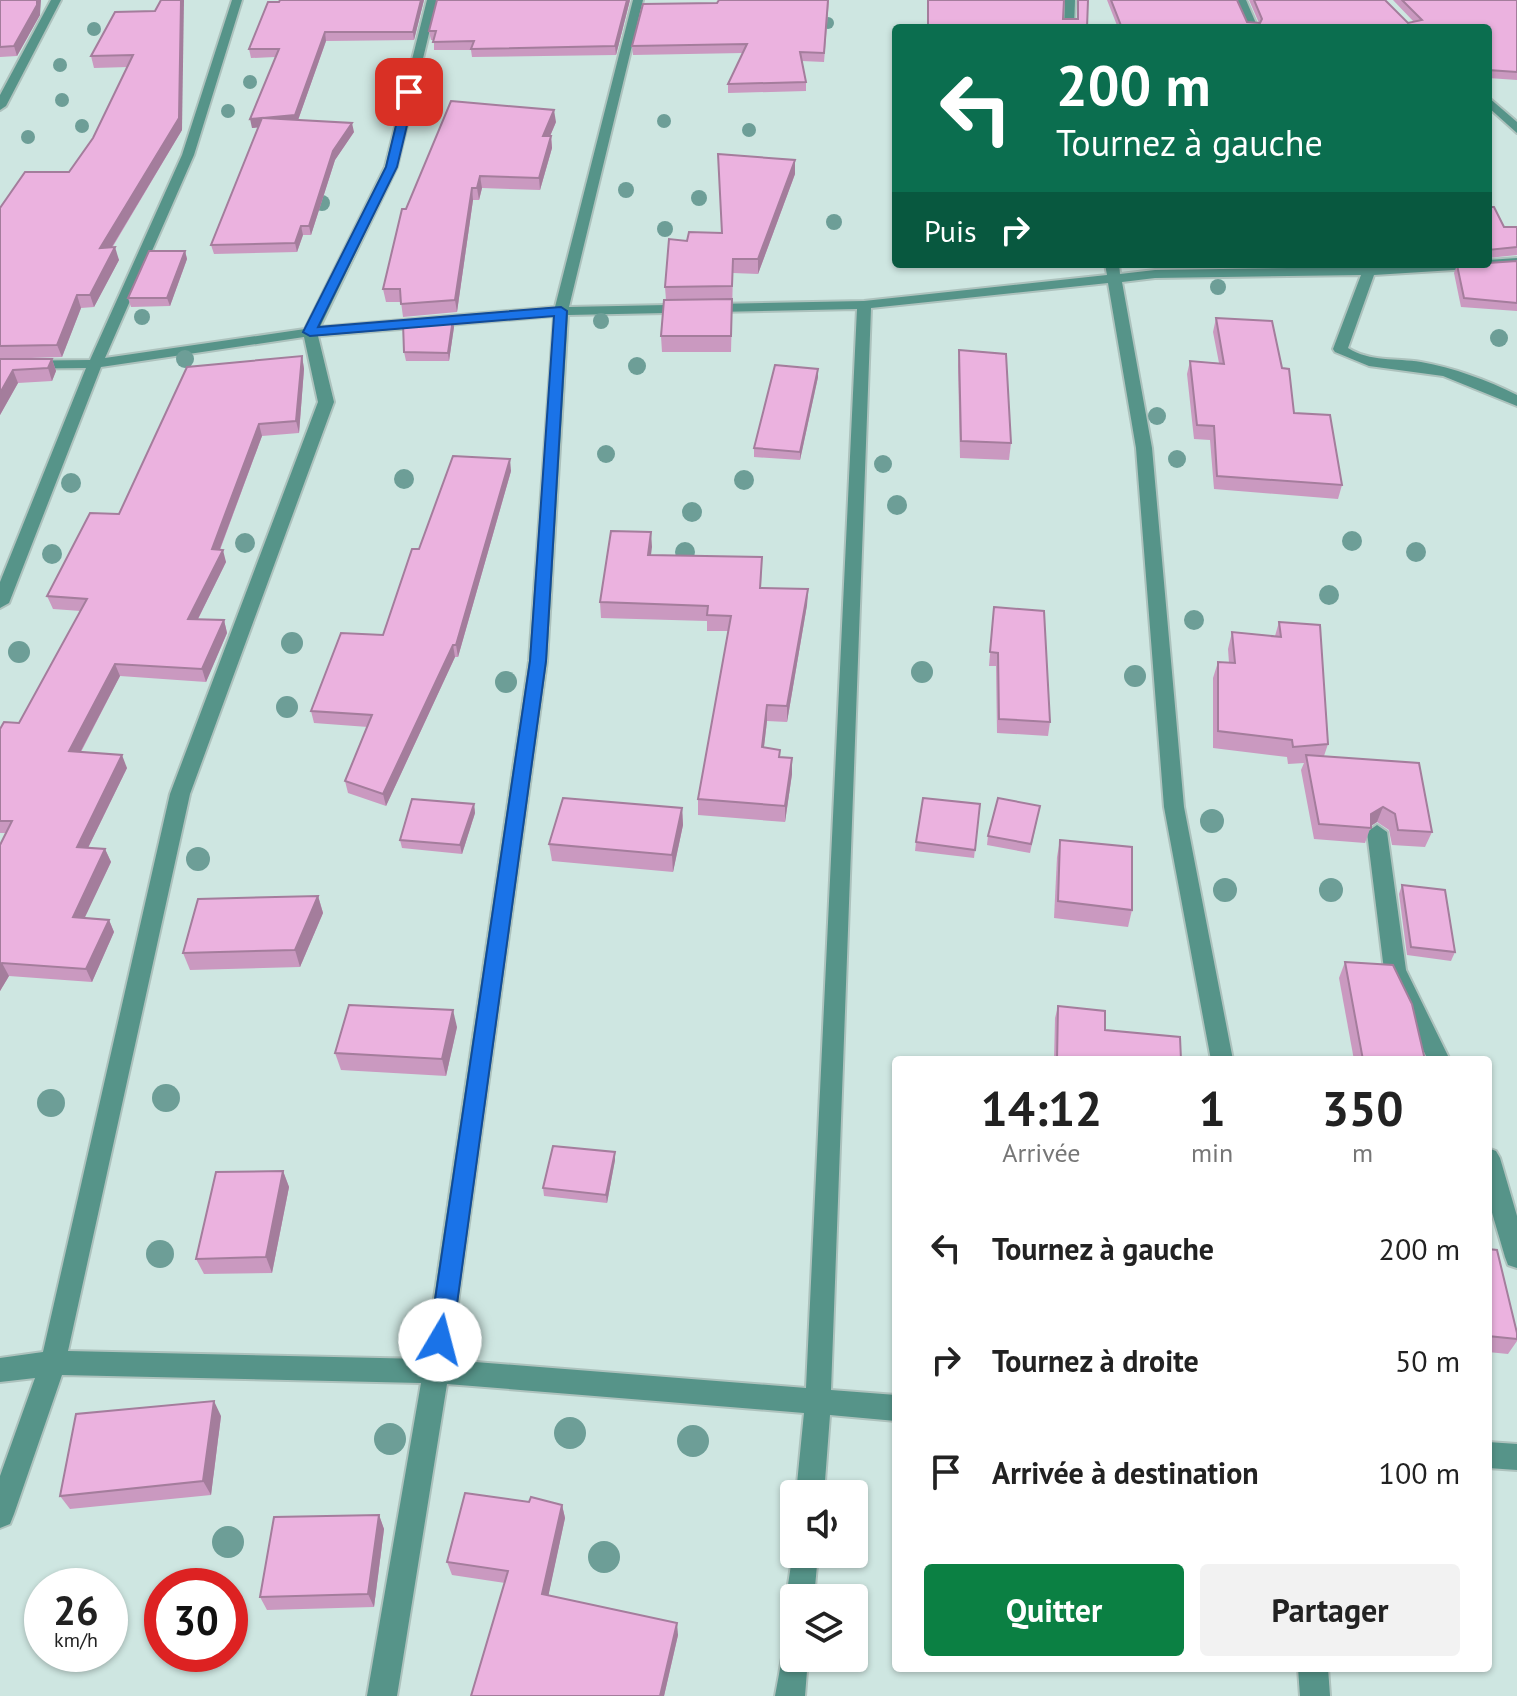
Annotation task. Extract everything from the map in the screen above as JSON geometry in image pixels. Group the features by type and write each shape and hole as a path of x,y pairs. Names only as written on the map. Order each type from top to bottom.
{"street":[{"path":"0,106 56,0"},
{"path":"0,603 95,364 188,155 237,0"},
{"path":"0,1514 53,1363 180,794 326,402 310,332 391,167 432,0"},
{"path":"382,1696 436,1371 538,661 561,311 638,0"},
{"path":"1069,24 1070,0"},
{"path":"1241,0 1251,24"},
{"path":"1492,105 1517,129"},
{"path":"1492,263 1517,262"},
{"path":"0,365 95,364 310,332 561,311 864,305 1113,271 1155,274 1367,268 1340,349 1346,355 1362,360 1423,367 1489,387 1517,401"},
{"path":"1113,271 1144,448 1174,807 1221,1056"},
{"path":"811,1480 818,1401 864,305"},
{"path":"1377,832 1395,970 1437,1056"},
{"path":"1492,1172 1517,1257"},
{"path":"0,1370 53,1363 436,1371 892,1408"},
{"path":"1492,1455 1517,1457"},
{"path":"790,1696 792,1672"},
{"path":"1313,1672 1315,1696"}],"building":[{"path":"0,0 37,0 14,46 0,47"},
{"path":"161,0 181,0 179,118 100,248 115,247 90,295 77,295 57,345 0,346 0,208 25,172 69,172 93,138 133,55 91,56 115,12 155,11"},
{"path":"421,0 413,32 325,32 295,115 263,118 352,123 333,151 309,226 301,226 295,243 211,245 262,118 250,119 279,49 249,49 268,2"},
{"path":"437,0 627,0 615,46 471,49 474,41 433,42 436,31 429,31"},
{"path":"719,0 828,0 824,53 800,52 806,82 728,84 747,44 632,46 643,4 717,3"},
{"path":"928,0 1064,0 1063,19 1078,19 1078,0 1088,0 1087,24 928,24"},
{"path":"1111,0 1237,0 1247,22 1260,23 1262,19 1254,0 1385,0 1408,23 1422,20 1402,0 1517,0 1517,72 1492,70 1492,24 1120,24"},
{"path":"451,101 554,110 543,136 551,136 539,178 480,176 477,188 472,188 455,300 401,304 400,289 383,289 402,209 406,209"},
{"path":"718,154 795,160 758,259 733,259 732,286 665,287 669,239 687,241 689,232 722,233"},
{"path":"1492,207 1504,227 1517,227 1517,247 1492,250"},
{"path":"149,251 185,251 167,298 128,298"},
{"path":"1517,261 1517,303 1464,298 1458,268 1492,268 1492,263"},
{"path":"732,299 731,336 661,336 664,300"},
{"path":"1216,318 1272,321 1282,368 1289,369 1294,413 1330,415 1342,485 1217,476 1214,426 1197,425 1190,361 1224,364"},
{"path":"453,319 448,353 404,352 403,323"},
{"path":"959,350 1006,354 1011,443 961,441"},
{"path":"302,356 296,421 259,424 212,549 223,550 188,619 224,620 202,669 115,664 69,751 122,755 77,847 105,849 73,917 109,920 86,969 2,963 0,967 0,845 12,821 0,821 0,729 4,722 19,723 87,599 47,596 90,513 119,514 187,367"},
{"path":"0,359 52,359 48,368 13,370 0,393"},
{"path":"775,365 818,369 800,452 754,448"},
{"path":"453,456 510,459 456,645 453,645 383,794 345,781 372,715 311,711 341,633 383,635 412,549 419,549"},
{"path":"611,531 651,532 648,555 762,557 760,588 808,589 787,706 767,705 762,747 780,750 779,757 792,758 785,806 698,799 731,616 707,615 708,606 600,602"},
{"path":"994,607 1044,611 1050,722 999,719 998,653 990,652"},
{"path":"1279,622 1320,625 1328,744 1293,747 1292,740 1218,731 1218,662 1235,663 1232,632 1281,637"},
{"path":"1306,755 1419,763 1432,832 1398,830 1395,814 1383,807 1371,814 1371,828 1319,824"},
{"path":"563,798 682,808 672,855 549,844"},
{"path":"923,798 980,804 975,850 916,842"},
{"path":"998,798 1040,806 1031,844 988,836"},
{"path":"412,799 474,804 460,845 400,840"},
{"path":"1060,840 1132,847 1132,910 1058,901"},
{"path":"1402,885 1445,890 1455,952 1411,947"},
{"path":"318,896 295,950 183,953 198,899"},
{"path":"1345,962 1393,965 1412,1004 1424,1056 1362,1056"},
{"path":"349,1005 453,1010 442,1059 335,1053"},
{"path":"1058,1006 1105,1011 1105,1030 1180,1037 1181,1056 1057,1056"},
{"path":"553,1146 615,1152 606,1195 543,1188"},
{"path":"283,1171 266,1257 196,1259 216,1172"},
{"path":"1492,1249 1497,1250 1517,1339 1492,1336"},
{"path":"214,1401 203,1481 60,1496 76,1414"},
{"path":"465,1493 529,1502 531,1497 562,1505 542,1594 677,1623 660,1696 471,1696 508,1571 447,1562"},
{"path":"379,1515 368,1594 260,1597 274,1517"}],"route":[{"path":"409,92 391,167 323,299 310,332 561,311 538,661 440,1340"}]}
